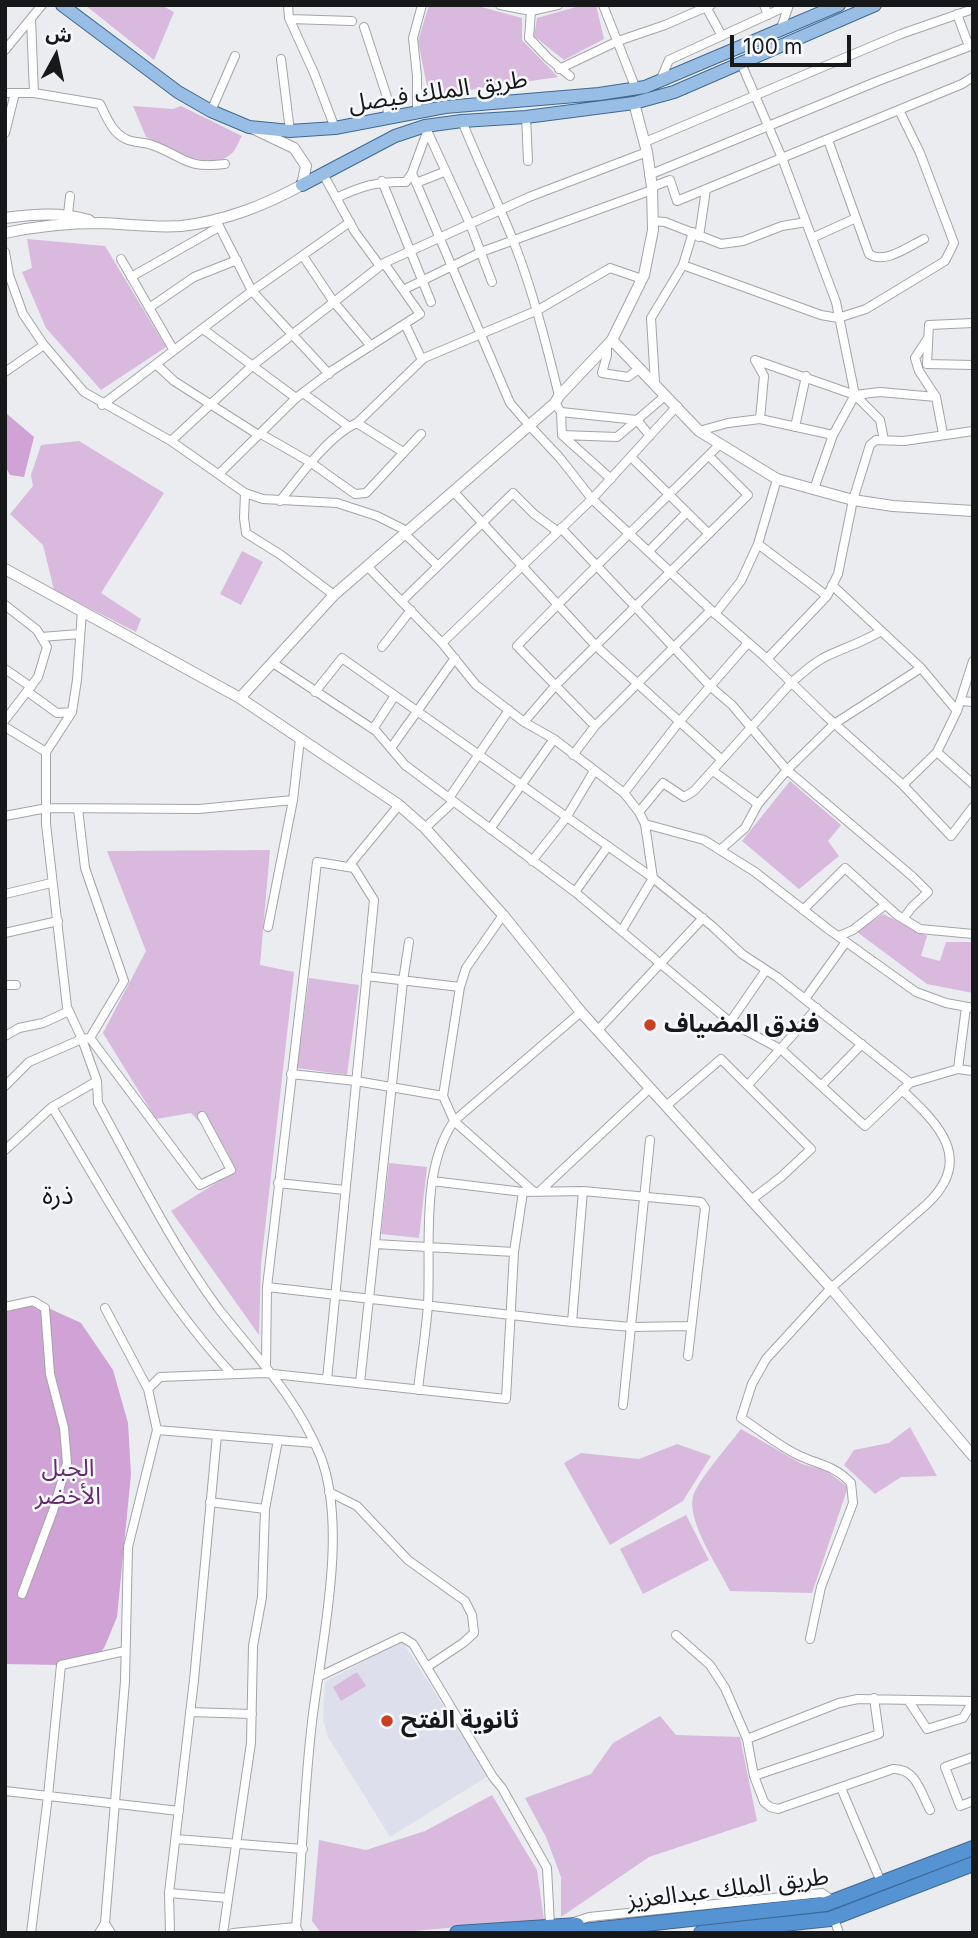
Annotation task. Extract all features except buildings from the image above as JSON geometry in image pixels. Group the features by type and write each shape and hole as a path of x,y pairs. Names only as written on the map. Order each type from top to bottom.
{"highway":[{"name":"طريق الملك عبدالعزيز","path":"701,1933 830,1919 833,1909 881,1882 973,1848"},
{"name":"طريق الملك عبدالعزيز","path":"833,1909 973,1864"},
{"name":"طريق الملك عبدالعزيز","path":"457,1933 652,1923 826,1904 833,1909"}],"main road":[{"name":"طريق الملك فيصل","path":"62,5 178,92 211,111 249,127 290,131 335,128 445,107 636,89 659,82 839,5"},
{"name":"طريق الملك فيصل","path":"302,185 395,136 463,121 526,117 634,103 674,92 875,5"}],"street":[{"path":"5,50 41,5"},
{"path":"288,5 290,19 335,128"},
{"path":"416,112 417,76 413,38 422,5"},
{"path":"500,5 531,11 558,5"},
{"path":"617,5 604,7 636,89"},
{"path":"764,5 768,15"},
{"path":"659,82 669,61 789,5"},
{"path":"780,31 789,5"},
{"path":"559,69 618,41 666,25 707,6 722,36"},
{"path":"171,441 252,366 382,264 756,96 901,34 973,9"},
{"path":"531,11 529,38 559,69 570,76"},
{"path":"957,14 967,41 973,45"},
{"path":"31,19 34,93"},
{"path":"290,19 352,21"},
{"path":"364,27 387,97 388,119"},
{"path":"403,290 481,252 514,242 651,184 769,128 878,81 973,45"},
{"path":"211,111 235,56"},
{"path":"281,59 290,131"},
{"path":"741,63 782,158 836,302 855,395 833,435 814,489"},
{"path":"651,184 670,180 677,201 962,84 973,77"},
{"path":"5,93 34,93 100,104 111,126 124,139 153,146 186,163 205,167 225,164"},
{"path":"5,133 15,93"},
{"path":"240,698 334,595 528,425 558,403 609,344 642,279 653,230 646,147 634,103"},
{"path":"683,265 821,315 838,318 866,309 945,261 954,243 920,153 899,110"},
{"path":"526,117 528,161"},
{"path":"463,121 514,242 538,310 558,403 562,435 611,479"},
{"path":"131,277 217,224 302,185 306,166 293,148 249,127"},
{"path":"426,129 470,224 492,282"},
{"path":"336,198 361,186 382,181 406,182 412,173 426,129"},
{"path":"828,140 869,254 884,258 924,239"},
{"path":"416,183 444,172"},
{"path":"412,173 510,403 560,458 592,499 903,785 951,836 973,807"},
{"path":"219,474 300,395 420,314 350,222 323,174"},
{"path":"382,181 431,302"},
{"path":"655,383 651,318 683,265 696,234 706,189"},
{"path":"68,214 70,196"},
{"path":"5,218 33,214 68,214 102,223"},
{"path":"812,238 856,218"},
{"path":"653,221 665,222 721,244 743,242 782,226 806,222"},
{"path":"102,405 157,365 173,349 350,222"},
{"path":"5,233 54,224 217,224"},
{"path":"217,224 252,291 329,374"},
{"path":"5,252 9,275 23,314 83,393 171,441 245,493 280,501 337,503 377,516 406,532 437,565"},
{"path":"303,256 333,301 371,346"},
{"path":"121,259 173,349"},
{"path":"149,308 194,276 237,260"},
{"path":"280,501 310,462 348,426 358,423 422,360 538,310 611,268 642,279"},
{"path":"973,323 929,326 927,364 973,365"},
{"path":"405,324 422,360"},
{"path":"203,329 252,366 348,426"},
{"path":"929,336 915,358 919,371 936,397 943,434"},
{"path":"609,344 640,368 699,431 777,479 852,500 893,506 973,511"},
{"path":"609,344 602,373 628,377 640,368"},
{"path":"5,372 44,345"},
{"path":"761,419 764,376 755,360 855,395 880,420 884,440"},
{"path":"157,365 174,381 209,405 310,462 355,494 366,493 421,434"},
{"path":"796,427 806,376"},
{"path":"855,395 880,392 936,397"},
{"path":"562,435 617,437 666,395"},
{"path":"558,403 637,420 650,436"},
{"path":"442,643 592,499 677,406"},
{"path":"699,431 761,419 833,435"},
{"path":"358,423 403,452"},
{"path":"767,659 827,596 838,574 852,500 870,445 876,440 904,441 973,431"},
{"path":"595,726 517,646 720,444"},
{"path":"560,458 573,446"},
{"path":"524,722 555,686 748,495 709,456"},
{"path":"631,457 709,534"},
{"path":"573,755 595,726 674,646 713,612 741,581 758,544 777,479"},
{"path":"453,491 596,646 722,760"},
{"path":"245,493 246,533 281,555 334,595"},
{"path":"402,601 513,493 534,514 559,530 596,565 710,687 733,705 787,769 928,892 903,919"},
{"path":"649,551 687,512"},
{"path":"758,544 827,596"},
{"path":"367,566 442,643 476,685 524,722 554,739 624,793 639,812 645,824 653,878 622,930"},
{"path":"5,569 240,698 399,805 425,828 503,915 581,1012 831,1288 973,1456"},
{"path":"832,585 921,668 957,711"},
{"path":"5,606 37,631 47,647 38,677 5,720"},
{"path":"382,647 411,610"},
{"path":"82,611 72,712 46,752 51,883 69,1011 86,1038 200,1185 231,1170 202,1116"},
{"path":"639,812 663,783 684,797 694,791 791,683 818,662 863,643 881,631"},
{"path":"41,638 80,634"},
{"path":"624,793 679,722 748,643"},
{"path":"315,692 342,658 416,713 653,878 703,918 741,954 817,1008 910,1083"},
{"path":"391,748 454,658"},
{"path":"903,785 937,752 961,701 973,661"},
{"path":"273,663 373,729 405,765 575,892 730,1022 782,1050 865,1126 910,1083 958,1069 973,1071"},
{"path":"720,849 745,828 758,804 787,769 834,724 921,668"},
{"path":"5,669 57,713 72,712"},
{"path":"373,729 394,697"},
{"path":"961,701 973,702"},
{"path":"425,828 451,800 509,710"},
{"path":"5,727 46,752"},
{"path":"268,927 292,800 300,739"},
{"path":"490,829 554,739"},
{"path":"937,752 973,784"},
{"path":"532,861 566,818 594,771"},
{"path":"713,771 758,804"},
{"path":"5,816 47,808 199,809 292,800"},
{"path":"348,867 399,805"},
{"path":"5,1086 29,1062 86,1038 124,981 85,868 78,808"},
{"path":"645,824 704,840 720,849 916,992 969,1008 958,1069"},
{"path":"575,892 607,846"},
{"path":"266,1365 267,1287 317,862 354,868 374,900 327,1380"},
{"path":"803,910 845,868 885,905 920,929 973,934"},
{"path":"5,894 51,883"},
{"path":"805,999 842,939 885,905"},
{"path":"503,915 466,968 460,987 443,1096 454,1121 537,1191"},
{"path":"598,1030 703,918"},
{"path":"5,933 58,921"},
{"path":"360,1383 409,942"},
{"path":"730,1022 766,970"},
{"path":"366,976 460,987"},
{"path":"5,985 16,985"},
{"path":"748,1086 817,1008"},
{"path":"5,1036 19,1028 43,1023 69,1011"},
{"path":"418,1390 428,1306 432,1181 444,1136 454,1121 581,1012"},
{"path":"86,1038 97,1081 98,1103 173,1241 218,1308 273,1374 301,1415 320,1457 334,1519 327,1613 312,1724 298,1930 233,1933"},
{"path":"821,1086 862,1044"},
{"path":"666,1106 721,1059 811,1149 751,1200"},
{"path":"291,1074 356,1080 443,1096"},
{"path":"5,1150 52,1107 97,1081"},
{"path":"537,1191 650,1088"},
{"path":"810,1639 821,1587 853,1503 851,1483 834,1468 800,1456 741,1418 752,1384 766,1359 831,1288 941,1191 948,1177 951,1152 920,1106 902,1090"},
{"path":"52,1107 155,1278 203,1343 232,1374"},
{"path":"623,1405 650,1140"},
{"path":"432,1181 523,1192 583,1191 701,1202 705,1208 688,1356"},
{"path":"278,1183 345,1189"},
{"path":"572,1322 583,1191"},
{"path":"148,1389 160,1377 273,1374 506,1399 514,1252 523,1192"},
{"path":"375,1244 514,1252"},
{"path":"267,1287 572,1322 632,1327 691,1326"},
{"path":"5,1307 33,1301 45,1308 50,1374 64,1428 67,1463 53,1511 22,1594"},
{"path":"99,1933 105,1923 116,1804 128,1547 157,1430 148,1389 105,1308"},
{"path":"157,1430 314,1443"},
{"path":"170,1933 169,1893 217,1435"},
{"path":"223,1933 251,1743 253,1646 262,1597 265,1509 278,1440"},
{"path":"329,1492 357,1506 408,1560 465,1601 472,1615 474,1633 427,1667"},
{"path":"210,1502 265,1509"},
{"path":"676,1635 710,1665 725,1688 747,1740 754,1776 764,1802 770,1807 778,1810 893,1769 901,1769 913,1776 930,1810"},
{"path":"318,1676 402,1637 413,1644 502,1788 547,1868 559,1928 589,1917 822,1893 833,1909 839,1933"},
{"path":"31,1933 61,1665 125,1651"},
{"path":"747,1740 839,1703 874,1698 973,1701 963,1718 927,1729 908,1700"},
{"path":"754,1776 879,1734 874,1698"},
{"path":"190,1712 252,1714"},
{"path":"973,1757 945,1767 960,1806 973,1801"},
{"path":"841,1788 881,1882"},
{"path":"5,1791 179,1811"},
{"path":"176,1839 303,1849"},
{"path":"169,1893 228,1898"},
{"path":"105,1923 111,1933"}],"shaded area":[{"path":"85,5 161,5 174,12 154,60"},
{"path":"429,5 474,5 522,18 522,40 558,77 429,96 418,41"},
{"path":"583,5 596,5 604,39 564,60 534,36 537,18"},
{"path":"133,106 173,109 181,106 242,136 234,151 225,158 215,161 191,157 146,137"},
{"path":"27,239 105,246 166,347 101,390 46,328 22,272 32,268"},
{"path":"79,441 164,493 101,593 141,619 136,632 54,590 43,545 10,514 33,486 31,475 41,445"},
{"path":"242,551 263,562 241,605 220,594"},
{"path":"790,781 841,825 828,841 839,856 799,889 742,841"},
{"path":"270,850 260,965 294,972 261,1264 259,1335 171,1211 221,1180 227,1151 191,1113 156,1119 103,1033 146,951 107,851"},
{"path":"883,914 927,936 921,956 940,961 946,942 973,942 973,993 927,984 857,932"},
{"path":"309,978 359,985 347,1075 297,1068"},
{"path":"389,1163 427,1167 419,1238 381,1234"},
{"path":"910,1427 937,1476 901,1477 875,1494 844,1465 854,1450 889,1443"},
{"path":"741,1429 802,1464 825,1470 848,1487 812,1593 730,1591 697,1527 692,1501 695,1491"},
{"path":"677,1444 711,1456 683,1501 610,1545 564,1463 581,1453 639,1459"},
{"path":"686,1515 709,1560 643,1594 620,1549"},
{"path":"402,1641 488,1776 390,1837 328,1737 323,1720 325,1682"},
{"path":"357,1672 366,1686 341,1701 333,1687"},
{"path":"660,1716 676,1735 740,1737 757,1821 649,1857 561,1917 561,1877 546,1837 525,1798 591,1774 613,1743"},
{"path":"492,1795 537,1870 544,1920 389,1933 321,1933 312,1921 319,1840 366,1850 425,1831"}],"green space":[{"path":"7,414 34,437 24,477 10,475 5,466"},
{"name":"الجبل الأخضر","path":"33,1301 81,1323 113,1370 128,1423 131,1474 117,1617 98,1657 61,1665 5,1664 5,1306"}],"place":[{"name":"فندق المضياف","path":"650,1025"},
{"name":"ثانوية الفتح","path":"387,1721"}],"district":[{"name":"ذرة","path":"58,1196"}]}
